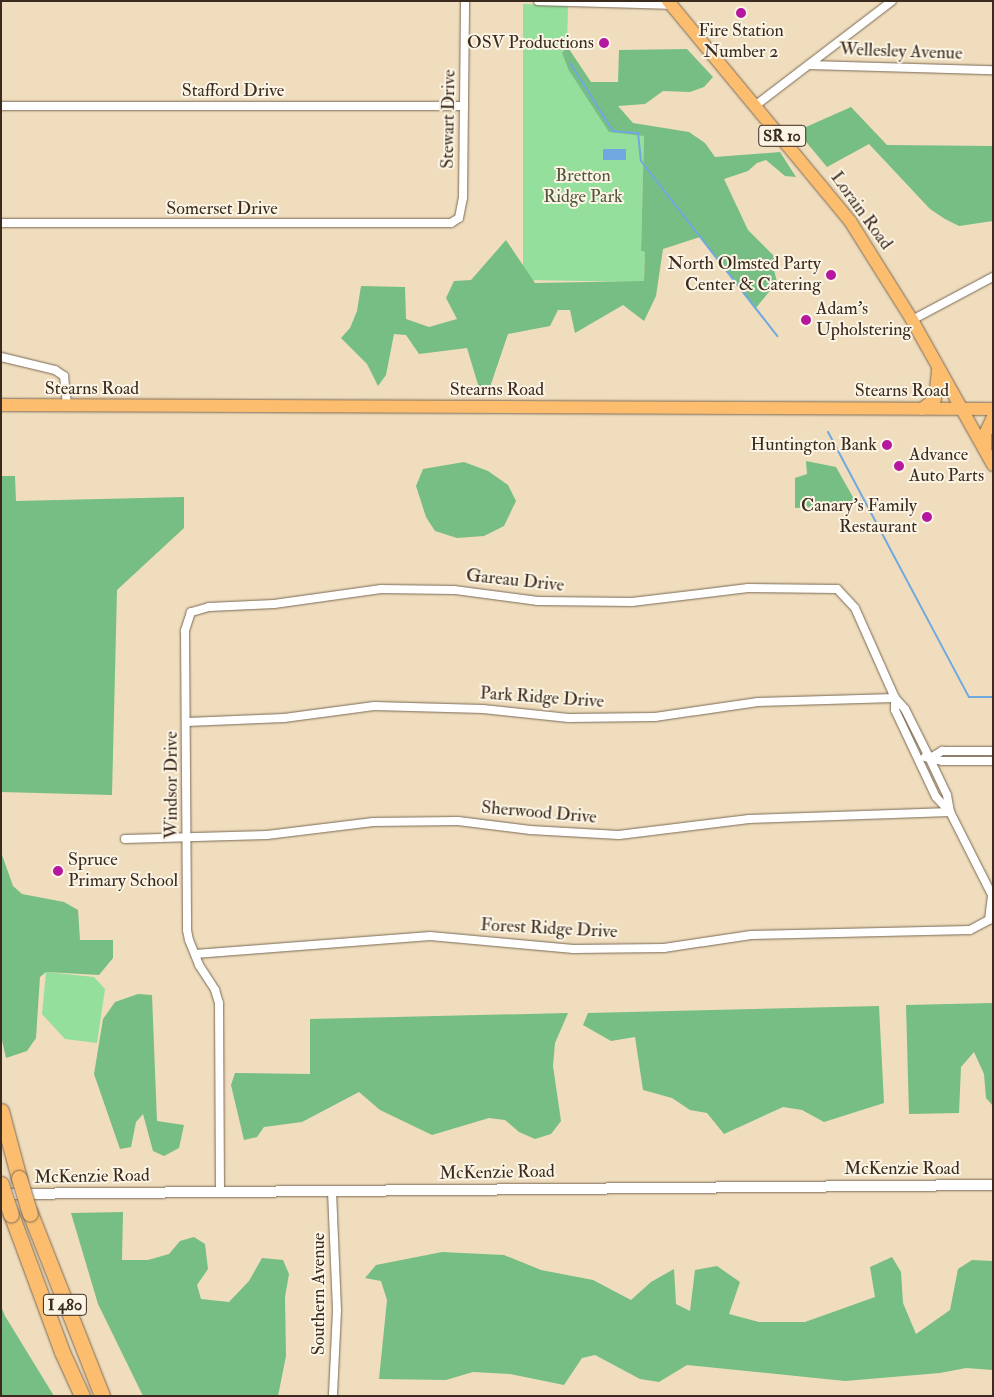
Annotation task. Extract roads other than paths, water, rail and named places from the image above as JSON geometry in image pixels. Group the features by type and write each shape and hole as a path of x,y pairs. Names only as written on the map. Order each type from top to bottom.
{"highway":[{"name":"I 480","path":"1,1111 30,1214 102,1396"},
{"name":"I 480","path":"1,1184 62,1352 82,1396"}],"main road":[{"name":"Lorain Road","path":"670,3 850,220 912,320 990,459"},
{"path":"922,409 931,404 938,389 937,364"},
{"name":"Stearns Road","path":"1,405 993,409"},
{"path":"990,459 985,434 993,417"}],"street":[{"name":"Stewart Drive","path":"442,225 459,218 462,208 465,1"},
{"path":"538,1 670,3"},
{"path":"756,105 892,1"},
{"name":"Wellesley Avenue","path":"809,65 993,70"},
{"name":"Stafford Drive","path":"1,106 464,106"},
{"name":"Somerset Drive","path":"1,223 442,225"},
{"path":"912,320 993,277"},
{"path":"1,358 56,370 64,376 67,406"},
{"name":"Gareau Drive","path":"191,612 209,607 274,604 381,589 454,590 538,601 632,602 748,588 837,589 854,608 895,698"},
{"name":"Windsor Drive","path":"191,612 185,631 188,930 195,954 215,990 219,1003 220,1191"},
{"path":"895,698 905,709 930,757 947,795 950,812"},
{"path":"895,698 895,710 936,797 950,812"},
{"name":"Park Ridge Drive","path":"187,722 284,718 374,706 483,709 569,718 655,717 758,702 895,698"},
{"path":"930,757 942,751 993,751"},
{"path":"917,757 943,760 993,761"},
{"name":"Sherwood Drive","path":"125,839 266,835 373,822 458,820 530,830 619,835 749,819 950,812"},
{"name":"Forest Ridge Drive","path":"195,954 430,936 573,949 664,948 751,935 970,930 989,920 992,895 950,812"},
{"name":"McKenzie Road","path":"1,1194 993,1185"},
{"name":"Southern Avenue","path":"332,1191 337,1310 333,1396"}],"water":[{"path":"603,149 626,149 626,160 603,160"}],"waterway":[{"path":"570,63 613,131 638,133 641,161 777,336"},
{"path":"828,432 969,697 993,697"}],"place":[{"name":"Fire Station Number 2","path":"741,13"},
{"name":"OSV Productions","path":"604,43"},
{"name":"North Olmsted Party Center & Catering","path":"831,275"},
{"name":"Adam's Upholstering","path":"806,320"},
{"name":"Huntington Bank","path":"887,445"},
{"name":"Advance Auto Parts","path":"899,466"},
{"name":"Canary's Family Restaurant","path":"927,517"},
{"name":"Spruce Primary School","path":"58,871"}],"park label":[{"name":"Bretton Ridge Park","path":"583,187"}]}
